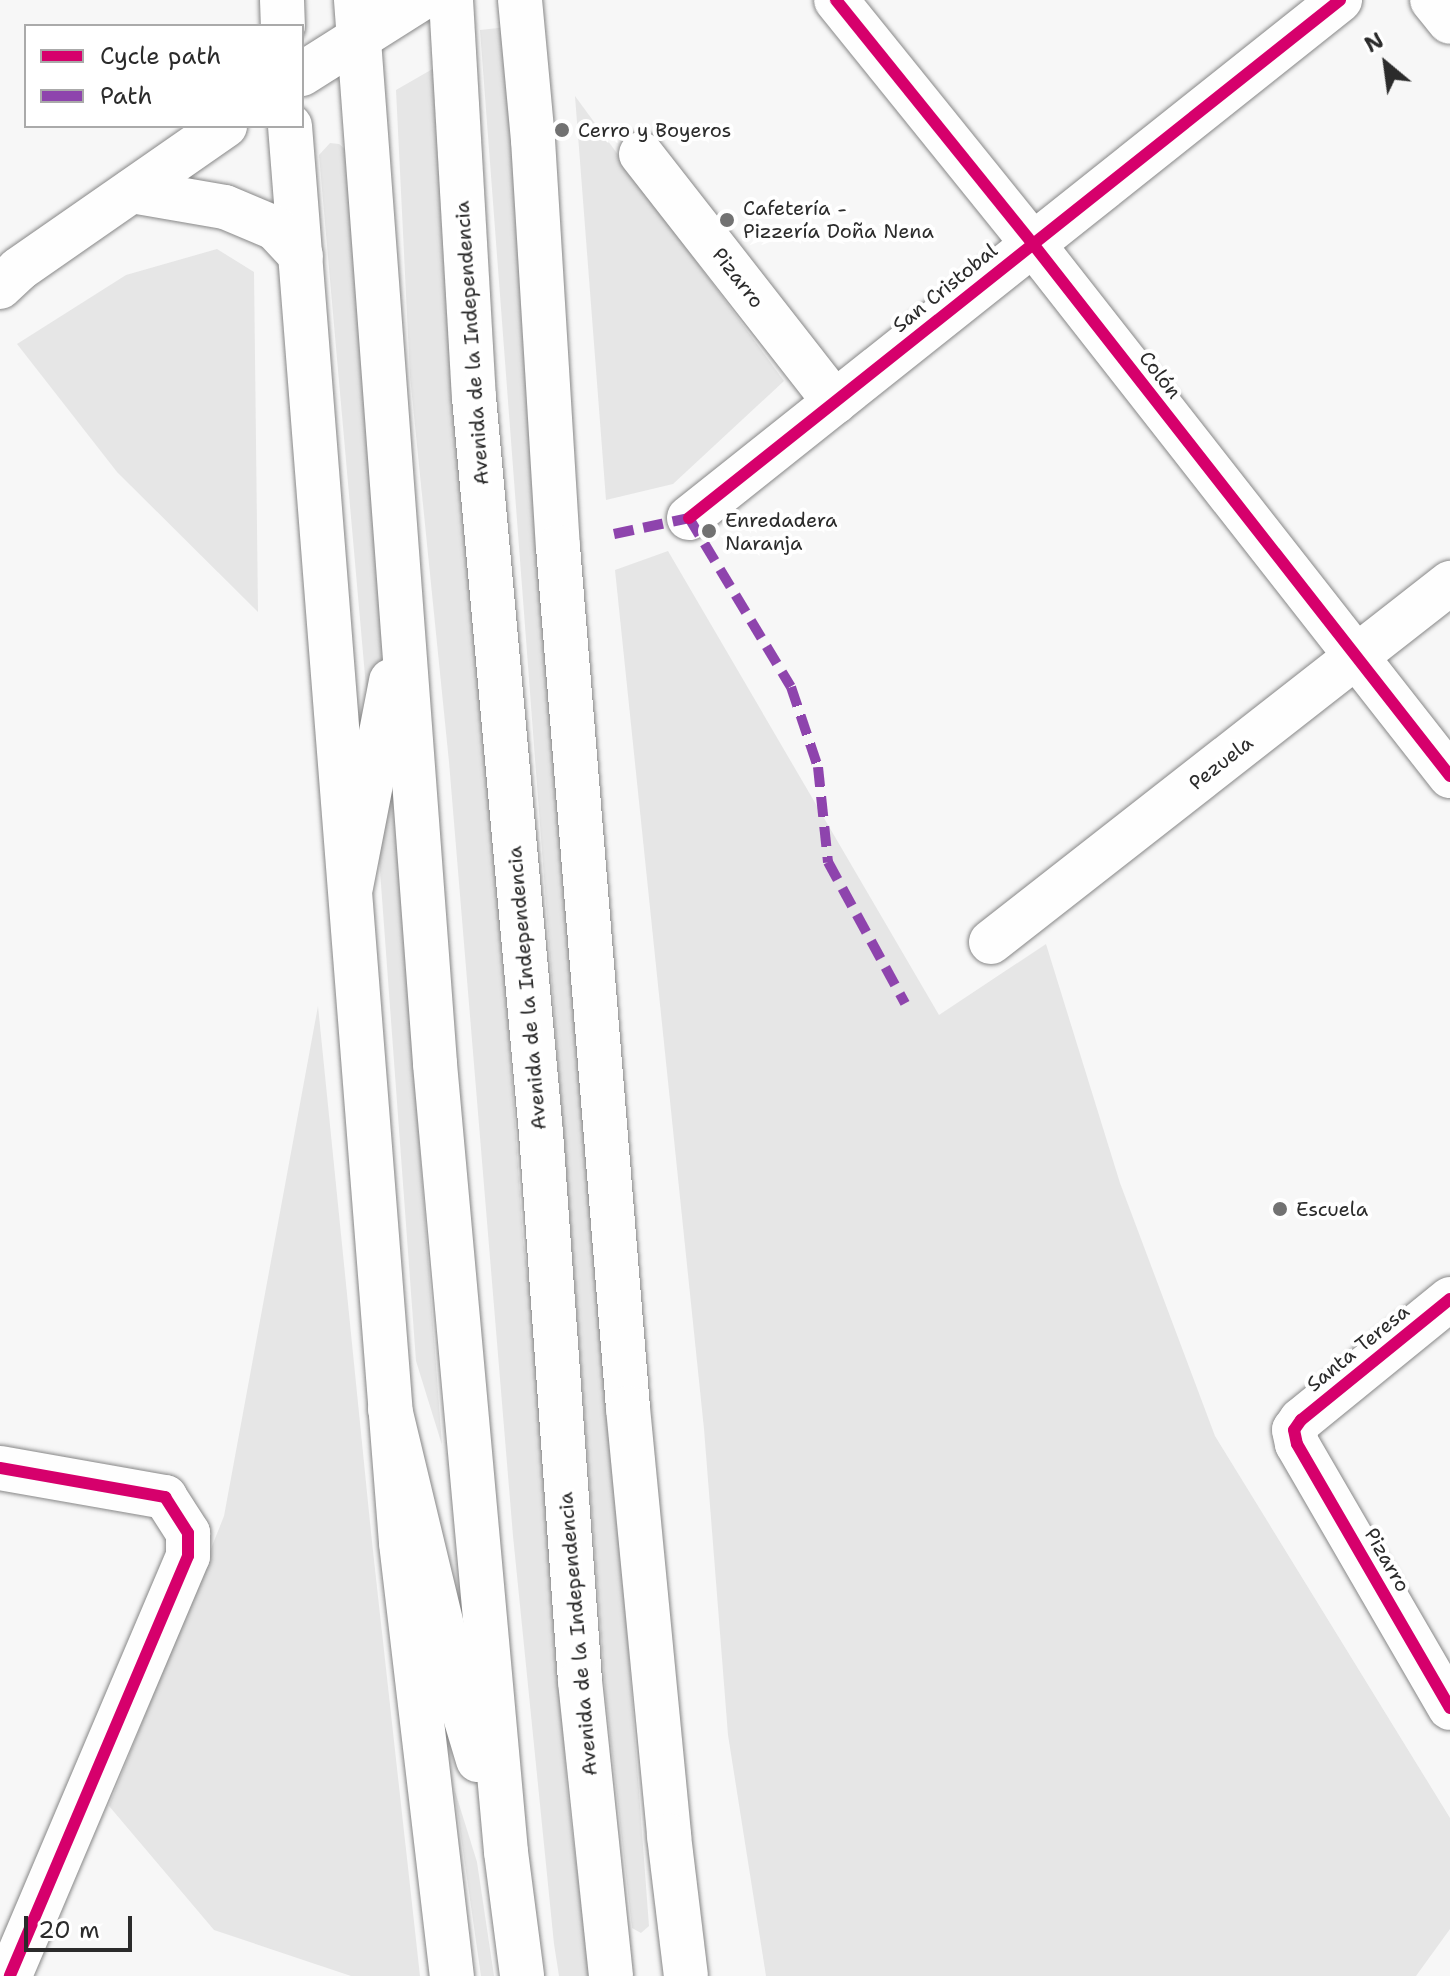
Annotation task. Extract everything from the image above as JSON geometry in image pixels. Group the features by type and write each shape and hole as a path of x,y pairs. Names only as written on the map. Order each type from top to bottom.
{"main road":[{"path":"282,0 283,24"},
{"path":"304,72 357,19 419,0"},
{"name":"Avenida de la Independencia","path":"451,0 474,397 541,1133 580,1681 611,1976"},
{"path":"520,0 533,140 560,562 628,1408 667,1821 686,1976"},
{"name":"Colón","path":"836,0 1033,244 1450,776"},
{"name":"San Cristobal","path":"689,518 1340,0"},
{"path":"1432,0 1450,22"},
{"path":"357,19 435,1064 506,1852 522,1976"},
{"path":"0,287 19,269 222,128"},
{"path":"290,128 401,1543 452,1976"},
{"name":"Pizarro","path":"641,154 835,402"},
{"path":"132,191 225,207 275,228 301,256"},
{"name":"Pezuela","path":"991,942 1450,583"},
{"path":"351,887 402,624"},
{"name":"Santa Teresa","path":"1294,1430 1301,1420 1450,1299"},
{"path":"390,1409 458,1693 506,1852"},
{"name":"Pizarro","path":"1294,1430 1297,1444 1450,1708"},
{"path":"0,1468 165,1497 188,1533 188,1556 10,1976"}],"shaded area":[{"path":"507,27 649,1926 641,1933 632,1928 606,1699 480,30"},
{"path":"436,67 523,1240 537,1342 567,1789 590,1976 559,1976 554,1944 513,1536 449,762 410,376 396,90"},
{"path":"575,96 784,381 673,484 606,500"},
{"path":"330,143 339,144 345,149 442,1445 416,1361 369,721 319,155"},
{"path":"217,249 254,272 258,612 117,472 17,344 126,275"},
{"path":"668,551 939,1015 1046,944 1120,1183 1215,1436 1450,1818 1450,1929 1416,1976 766,1976 728,1735 704,1429 615,570"},
{"path":"318,1006 420,1976 351,1976 214,1930 109,1806 224,1516"},
{"path":"454,1788 477,1862 494,1976 481,1976"}],"marked path":[{"path":"614,534 689,518 791,687 818,767 828,862 905,1003"}],"cycle path":[{"path":"836,0 1033,244 1450,776"},
{"path":"689,518 1340,0"},
{"path":"1450,1299 1301,1420 1294,1430 1297,1444 1450,1708"},
{"path":"0,1468 165,1497 188,1533 188,1556 10,1976"}],"place":[{"name":"Cerro y Boyeros","path":"562,130"},
{"name":"Cafetería - Pizzería Doña Nena","path":"727,220"},
{"name":"Enredadera Naranja","path":"709,531"},
{"name":"Escuela","path":"1280,1209"}]}
